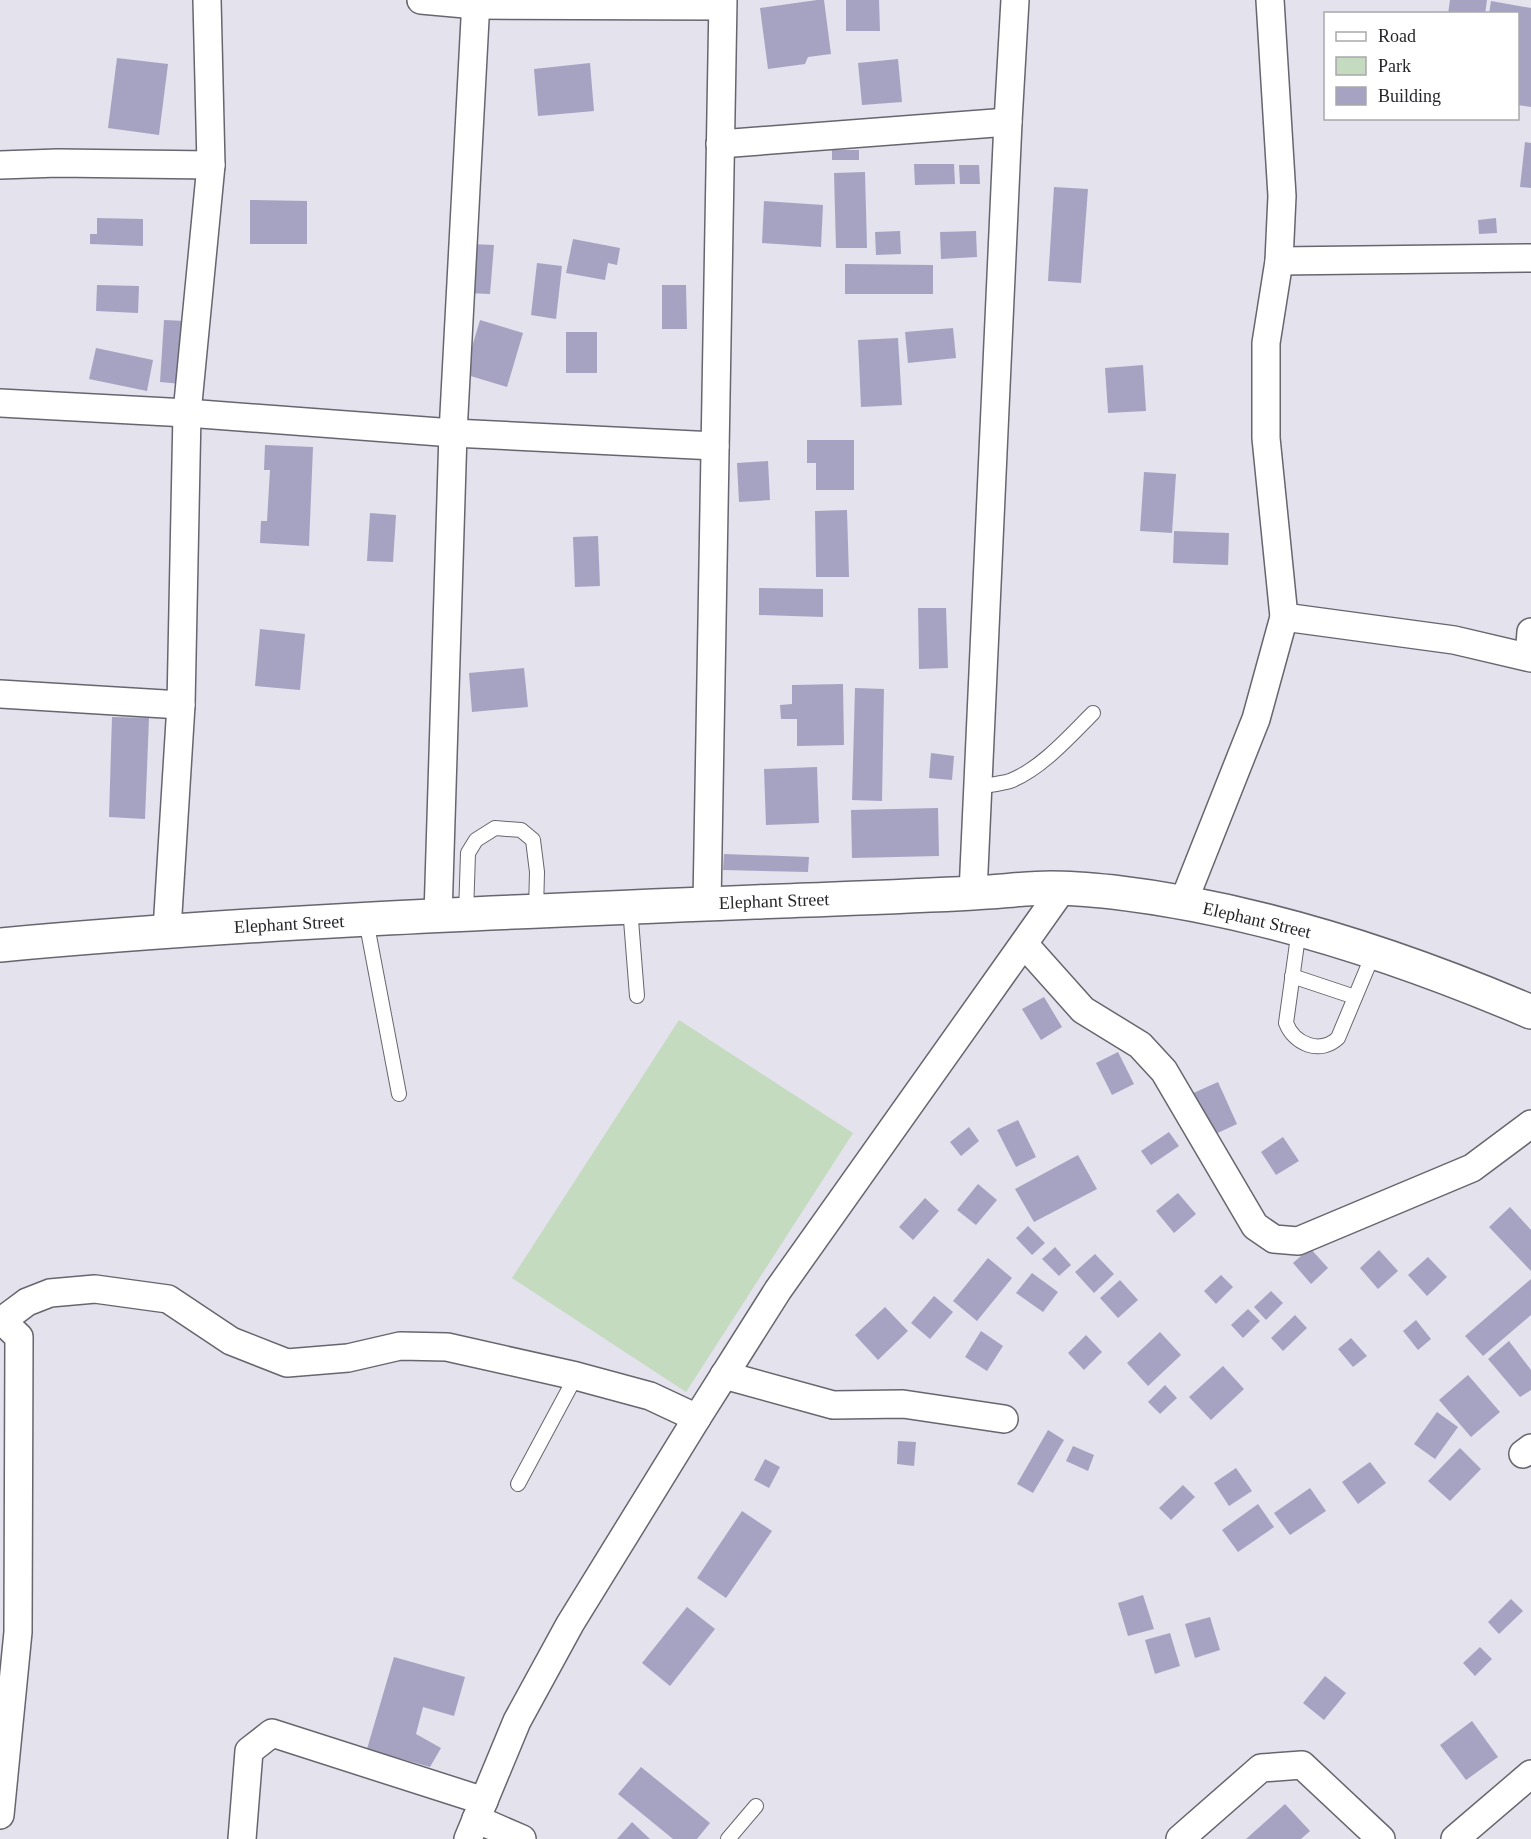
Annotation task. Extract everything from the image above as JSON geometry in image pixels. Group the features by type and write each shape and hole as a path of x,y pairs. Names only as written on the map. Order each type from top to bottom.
{"main road":[{"name":"Elephant Street","path":"0,945 167,930 1063,888 1112,892 1183,903 1299,929 1461,982 1531,1012"}],"street":[{"path":"167,930 181,705 187,413 211,165 207,0"},
{"path":"421,0 723,3 707,904"},
{"path":"973,893 1015,0"},
{"path":"1183,903 1256,719 1284,617 1266,438 1266,343 1279,261 1282,196 1270,0"},
{"path":"452,915 453,433 476,2"},
{"path":"720,144 1008,122"},
{"path":"0,165 58,163 211,165"},
{"path":"1279,261 1531,258"},
{"path":"0,403 187,413 453,433 715,446"},
{"path":"1284,617 1530,649"},
{"path":"0,694 181,705"},
{"path":"476,1820 517,1721 570,1624 724,1375 778,1290 1063,888"},
{"path":"1024,944 1083,1010 1140,1045 1164,1071 1255,1226 1274,1239 1298,1241 1472,1168 1531,1124"},
{"path":"0,1815 17,1644 18,1609 19,1337 2,1320 27,1302 50,1293 94,1290 168,1299 231,1341 287,1363 348,1358 400,1346 447,1347 576,1376 650,1396 697,1418"},
{"path":"724,1375 833,1405 903,1404 1004,1419"},
{"path":"242,1839 249,1751 272,1734 522,1839"},
{"path":"1180,1839 1261,1768 1302,1765 1381,1839"},
{"path":"1455,1839 1531,1774"}],"lane":[{"path":"978,787 1009,781 1026,772 1060,747 1093,713"},
{"path":"452,915 468,853 476,840 495,828 521,830 533,840 537,872 536,911"},
{"path":"630,907 637,996"},
{"path":"366,920 399,1094"},
{"path":"1299,929 1286,1023 1290,1034 1298,1040 1319,1047 1330,1045 1338,1038 1374,952"},
{"path":"1292,976 1355,997"},
{"path":"518,1484 576,1376"},
{"path":"728,1839 756,1806"}],"green space":[{"path":"679,1020 853,1133 686,1392 512,1278"}],"building":[{"path":"824,0 831,54 808,57 805,64 768,69 760,8"},
{"path":"846,0 879,0 880,31 846,31"},
{"path":"1450,0 1487,0 1485,12 1448,12"},
{"path":"1491,1 1531,8 1531,107 1519,105 1519,12 1489,12"},
{"path":"117,58 168,64 159,135 108,128"},
{"path":"898,59 902,102 862,105 858,63"},
{"path":"590,63 594,111 538,116 534,69"},
{"path":"1525,142 1531,143 1531,188 1520,187"},
{"path":"832,150 859,150 859,160 832,160"},
{"path":"914,164 954,164 955,184 915,185"},
{"path":"959,165 979,165 980,184 960,184"},
{"path":"865,172 867,248 836,248 834,173"},
{"path":"1054,187 1088,189 1081,283 1048,281"},
{"path":"250,200 307,201 307,244 250,244"},
{"path":"764,201 823,205 821,247 762,243"},
{"path":"97,218 143,219 143,246 90,244 90,234 97,234"},
{"path":"1496,218 1497,233 1479,234 1478,220"},
{"path":"900,231 901,254 876,255 875,232"},
{"path":"976,231 977,257 941,259 940,232"},
{"path":"573,239 620,248 617,265 608,263 605,280 566,273"},
{"path":"472,244 494,245 490,294 468,293"},
{"path":"537,263 562,266 556,319 531,315"},
{"path":"845,264 933,265 933,294 845,294"},
{"path":"97,285 139,286 138,313 96,311"},
{"path":"662,285 686,285 687,329 662,329"},
{"path":"164,320 186,321 182,384 160,382"},
{"path":"480,320 523,333 507,387 464,374"},
{"path":"953,328 956,358 908,363 905,332"},
{"path":"566,332 597,332 597,373 566,373"},
{"path":"898,338 902,405 861,407 858,340"},
{"path":"96,348 153,360 147,391 89,379"},
{"path":"1143,365 1146,411 1108,413 1105,368"},
{"path":"807,440 854,440 854,490 816,490 816,463 807,463"},
{"path":"265,445 313,447 309,546 260,543 261,521 267,521 270,470 264,470"},
{"path":"768,461 770,500 739,502 737,463"},
{"path":"1144,472 1176,474 1172,533 1140,531"},
{"path":"847,510 849,577 816,577 815,511"},
{"path":"370,513 396,515 393,562 367,561"},
{"path":"1174,531 1229,533 1228,565 1173,563"},
{"path":"598,536 600,586 575,587 573,537"},
{"path":"759,588 823,589 823,617 759,615"},
{"path":"918,608 946,608 948,668 919,669"},
{"path":"260,629 305,634 300,690 255,686"},
{"path":"524,668 528,707 472,712 469,673"},
{"path":"843,684 844,745 797,746 797,719 781,719 780,705 792,704 792,685"},
{"path":"855,688 884,689 882,801 852,800"},
{"path":"112,717 149,718 145,819 109,817"},
{"path":"931,753 954,756 952,780 929,778"},
{"path":"817,767 819,823 766,825 764,769"},
{"path":"938,808 939,856 852,858 851,810"},
{"path":"724,854 809,857 808,872 723,870"},
{"path":"1044,997 1062,1027 1041,1040 1022,1009"},
{"path":"1118,1052 1134,1084 1112,1095 1096,1063"},
{"path":"1218,1082 1237,1124 1209,1137 1189,1095"},
{"path":"1018,1120 1036,1157 1016,1167 997,1130"},
{"path":"969,1127 979,1141 961,1156 950,1142"},
{"path":"1169,1132 1179,1146 1151,1165 1141,1151"},
{"path":"1283,1137 1299,1161 1276,1175 1261,1152"},
{"path":"1078,1155 1097,1189 1034,1222 1015,1189"},
{"path":"978,1184 997,1200 976,1225 957,1210"},
{"path":"1178,1193 1196,1214 1174,1233 1156,1211"},
{"path":"925,1198 939,1211 913,1240 899,1227"},
{"path":"1510,1207 1531,1230 1531,1271 1489,1227"},
{"path":"1028,1226 1045,1243 1032,1255 1016,1238"},
{"path":"1055,1247 1071,1265 1059,1276 1042,1259"},
{"path":"1310,1248 1328,1268 1311,1284 1293,1263"},
{"path":"1379,1250 1398,1271 1378,1289 1360,1268"},
{"path":"1095,1254 1114,1274 1094,1293 1075,1272"},
{"path":"1428,1257 1447,1277 1427,1296 1408,1275"},
{"path":"988,1258 1012,1278 977,1321 953,1301"},
{"path":"1032,1273 1058,1292 1043,1312 1016,1293"},
{"path":"1221,1275 1233,1287 1216,1304 1204,1291"},
{"path":"1531,1279 1531,1315 1483,1356 1465,1336"},
{"path":"1120,1280 1138,1300 1118,1318 1100,1298"},
{"path":"1271,1291 1283,1303 1266,1320 1254,1307"},
{"path":"934,1296 953,1312 930,1339 911,1323"},
{"path":"885,1307 908,1331 878,1360 855,1335"},
{"path":"1248,1309 1260,1321 1243,1338 1231,1325"},
{"path":"1295,1315 1307,1328 1283,1351 1271,1338"},
{"path":"1416,1320 1431,1339 1418,1350 1403,1331"},
{"path":"981,1331 1003,1346 987,1371 965,1357"},
{"path":"1160,1332 1181,1355 1148,1386 1127,1363"},
{"path":"1086,1335 1102,1352 1084,1370 1068,1353"},
{"path":"1351,1338 1367,1356 1353,1367 1338,1349"},
{"path":"1509,1341 1531,1370 1531,1390 1520,1397 1488,1359"},
{"path":"1223,1366 1244,1389 1211,1420 1189,1397"},
{"path":"1468,1375 1500,1412 1471,1437 1439,1400"},
{"path":"1165,1385 1177,1398 1160,1414 1148,1402"},
{"path":"1437,1412 1458,1427 1435,1459 1414,1444"},
{"path":"1048,1430 1064,1440 1033,1493 1017,1484"},
{"path":"898,1441 916,1442 914,1466 897,1464"},
{"path":"1073,1446 1094,1455 1088,1471 1066,1461"},
{"path":"1460,1448 1481,1469 1450,1501 1428,1481"},
{"path":"765,1459 780,1467 769,1488 754,1480"},
{"path":"1370,1462 1386,1483 1358,1504 1342,1482"},
{"path":"1236,1468 1252,1491 1229,1506 1214,1483"},
{"path":"1183,1485 1195,1497 1171,1520 1159,1508"},
{"path":"1310,1488 1326,1511 1290,1535 1274,1513"},
{"path":"1258,1504 1274,1527 1238,1552 1222,1530"},
{"path":"742,1511 772,1531 726,1598 697,1578"},
{"path":"1143,1595 1154,1629 1128,1636 1118,1603"},
{"path":"1511,1599 1523,1611 1499,1634 1488,1622"},
{"path":"687,1607 715,1629 670,1686 642,1663"},
{"path":"1210,1617 1220,1650 1195,1658 1185,1624"},
{"path":"1170,1633 1180,1666 1155,1674 1145,1640"},
{"path":"1480,1647 1492,1659 1475,1676 1463,1663"},
{"path":"394,1657 465,1677 454,1716 423,1707 416,1734 441,1748 430,1767 367,1749"},
{"path":"1325,1676 1346,1693 1324,1720 1303,1703"},
{"path":"1472,1721 1498,1757 1466,1780 1440,1745"},
{"path":"641,1767 710,1823 697,1839 673,1839 618,1794"},
{"path":"1285,1804 1310,1831 1301,1839 1246,1839"},
{"path":"632,1822 650,1839 617,1839"}]}
